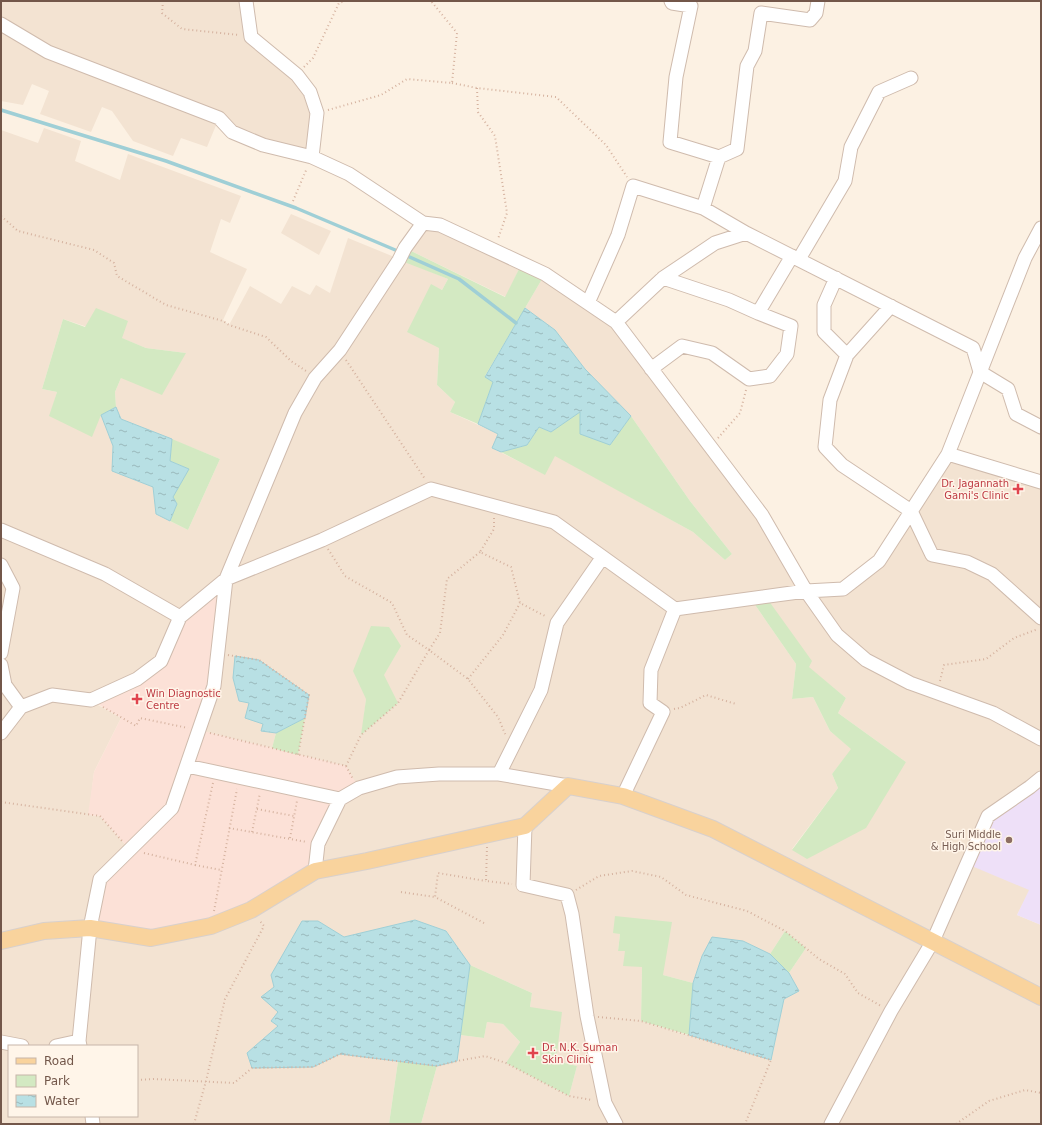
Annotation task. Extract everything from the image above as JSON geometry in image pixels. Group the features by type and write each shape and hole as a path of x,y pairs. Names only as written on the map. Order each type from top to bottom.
{"main road":[{"path":"1,940 44,932 90,928 151,938 211,926 251,910 315,871 525,826 568,786 623,796 713,829 1041,997"}],"street":[{"path":"246,1 250,37 297,75 310,92 317,113 312,158"},
{"path":"671,1 672,3 691,6 676,77 670,142 719,157 737,149 747,66 755,52 761,13 810,20 816,13 818,1"},
{"path":"1,24 48,52 218,118 232,132 263,145 312,158 349,174 423,223 440,225 545,274 616,322 762,515 806,591 837,634 866,660 910,683 993,713 1041,740"},
{"path":"758,313 796,258 845,181 851,146 879,92 911,78"},
{"path":"703,208 719,157"},
{"path":"588,303 618,235 634,186 703,208 746,233 973,348 980,372 1008,389 1016,414 1041,427"},
{"path":"64,1045 79,1043 90,928 100,879 172,808 214,686 226,579 295,413 315,378 340,350 399,260 405,248 423,223"},
{"path":"1,733 21,707 52,695 90,700 137,679 161,661 180,617 226,579 322,540 432,488 554,522 602,558 675,609 806,591 842,589 879,561 948,454 1024,258 1041,228"},
{"path":"616,322 663,278 715,243 746,233"},
{"path":"651,369 682,346 712,353 749,379 770,376 787,354 792,326 729,300 663,278"},
{"path":"836,278 824,306 824,332 847,355"},
{"path":"891,306 847,355 830,400 825,447 842,465 912,511 932,555 967,562 992,574 1041,618"},
{"path":"948,454 1041,480"},
{"path":"1,530 105,574 180,617"},
{"path":"499,774 541,690 557,623 602,558"},
{"path":"1,565 13,588 1,653"},
{"path":"623,796 663,712 650,703 651,670 675,609"},
{"path":"1,665 5,685 21,707"},
{"path":"187,766 340,800"},
{"path":"315,871 318,844 340,800 359,788 397,777 439,774 499,774 568,786"},
{"path":"831,1124 891,1011 934,941 988,816 1041,778"},
{"path":"525,826 523,885 567,895 572,914 587,1016 605,1103 616,1124"},
{"path":"1,1042 17,1045"}],"path":[{"path":"163,1 162,13 182,29 250,37"},
{"path":"297,75 313,58 339,3 345,1"},
{"path":"431,1 457,33 452,84"},
{"path":"317,113 381,95 407,79 556,97 606,146 634,186"},
{"path":"477,88 478,112 496,136 507,213 494,250"},
{"path":"293,200 312,158"},
{"path":"1,216 18,231 94,250 114,262 117,276 166,305 223,321 229,325 266,337 291,361 315,378"},
{"path":"340,350 432,488"},
{"path":"710,446 740,413 749,379"},
{"path":"346,766 361,735 398,703 440,633 447,579 480,552 494,529 494,506"},
{"path":"322,540 345,576 392,603 407,635 468,679 498,717 511,750"},
{"path":"468,679 503,635 520,603 511,567 480,552"},
{"path":"520,603 557,623"},
{"path":"938,693 944,665 986,659 1014,638 1041,628"},
{"path":"235,656 259,660 309,695 298,755"},
{"path":"663,712 680,708 706,696 736,704"},
{"path":"90,700 136,726 140,718 346,766 359,788"},
{"path":"195,865 215,772"},
{"path":"211,926 239,777"},
{"path":"252,832 262,782"},
{"path":"290,839 299,790"},
{"path":"1,806 1,802 100,816 130,850 222,870"},
{"path":"257,809 294,816"},
{"path":"229,828 318,844"},
{"path":"486,881 488,834"},
{"path":"567,895 599,876 632,871 661,877 686,895 747,911 785,931 819,959 845,974 858,993 891,1011"},
{"path":"435,897 438,873 486,881 523,885"},
{"path":"401,892 435,897 484,923"},
{"path":"194,1124 206,1081 225,999 264,926 251,910"},
{"path":"587,1016 641,1021 771,1060 745,1124"},
{"path":"138,1080 154,1079 234,1083 252,1068 313,1067 340,1054 437,1066 485,1056 506,1063 569,1096 605,1103"},
{"path":"956,1124 989,1101 1025,1090 1041,1093"}],"shaded area":[{"path":"1,1 246,1 251,37 310,92 312,157 263,145 219,118 207,147 181,138 173,156 133,141 112,111 102,107 91,132 40,114 49,91 32,84 23,105 1,101"},
{"path":"44,128 81,141 75,161 120,180 128,154 241,196 230,223 221,219 210,252 247,269 223,320 229,325 250,286 281,304 292,286 310,295 316,285 330,293 348,238 448,279 442,290 431,285 439,348 437,385 455,402 450,412 498,434 492,448 544,474 555,455 693,532 725,560 732,554 690,501 631,416 585,369 555,330 525,308 545,274 616,322 762,515 806,591 843,589 879,561 948,454 1041,482 1041,778 1030,890 1017,915 1041,925 1041,1124 421,1124 437,1066 457,1061 460,1035 484,1038 487,1022 503,1024 520,1042 507,1063 569,1096 577,1066 556,1061 530,1007 532,993 470,965 446,931 415,920 344,937 318,921 275,987 278,1026 313,1067 340,1054 398,1061 389,1124 1,1124 1,130 38,143","holes":["63,319 146,348 186,353 121,378 115,392 116,407 121,419 220,459 188,530 156,514 153,487 112,471 113,446 101,415 50,416 57,392 42,389","751,599 808,667 846,698 838,713 906,762 792,849 838,788 832,774 852,749 830,731 813,697 792,699 796,664","401,646 383,675 362,734 366,699","161,661 199,731 272,748 276,733 262,731 263,724 249,703 239,701 233,678 309,695 298,755 345,766 130,850 100,816 89,815 94,772 121,718 91,701","785,931 806,948 789,973 799,991 784,999 771,1060 641,1021 642,967 625,950 618,951 620,934 663,975 693,983 702,956 743,941 770,954"]},
{"path":"291,214 331,231 319,255 281,233"},
{"path":"423,223 522,263 506,297 405,248"},
{"path":"226,579 214,686 199,730 346,766 359,788 339,800 315,871 251,910 151,938 90,928 100,879 130,850 100,816 88,815 94,772 121,718 91,700 161,661 180,617"},
{"name":"Suri Middle & High School","path":"1041,778 1041,925 1017,915 1029,890 967,864 988,816"}],"green space":[{"path":"405,248 505,297 522,263 545,274 485,376 493,382 478,424 450,412 455,402 437,385 439,348 407,332 431,284 442,290 448,279 399,260"},
{"path":"96,308 128,321 122,338 146,348 186,353 162,395 121,378 115,392 116,407 101,415 92,437 49,416 57,392 42,389 63,319 85,327"},
{"path":"581,411 610,445 631,416 690,501 732,554 725,560 693,532 555,456 545,475 501,452 527,445 539,427 551,432"},
{"path":"172,439 220,459 188,530 170,521 177,504 173,497 189,469 170,461"},
{"path":"766,597 812,661 809,667 846,698 838,713 906,762 866,828 807,859 792,850 838,788 832,774 851,749 830,731 813,697 792,699 796,664 751,599"},
{"path":"371,626 389,627 401,646 384,675 398,703 361,735 366,699 353,671"},
{"path":"305,718 298,755 272,748 276,733"},
{"path":"615,916 672,922 663,975 693,983 689,1035 641,1021 642,967 623,966 625,951 618,951 620,934 613,933"},
{"path":"785,931 806,948 789,973 770,954"},
{"path":"470,965 532,993 530,1007 562,1012 556,1061 577,1066 569,1096 506,1063 520,1042 503,1024 487,1022 484,1038 460,1035"},
{"path":"398,1061 437,1066 421,1124 389,1124"}],"water":[{"path":"525,308 555,330 585,369 631,416 610,445 580,434 580,412 551,432 539,427 527,445 501,452 492,448 498,434 478,424 493,382 485,377"},
{"path":"116,407 121,419 172,439 170,461 189,469 173,497 177,504 170,521 156,514 153,487 112,471 113,446 101,415"},
{"path":"235,656 259,660 309,695 305,718 276,733 261,731 263,724 245,718 249,703 239,701 233,678"},
{"path":"415,920 446,931 470,965 457,1061 437,1066 340,1054 313,1067 252,1068 247,1053 278,1026 271,1021 278,1012 261,997 274,987 271,975 302,921 318,921 344,937"},
{"path":"712,937 743,941 770,954 789,973 799,991 784,999 771,1060 689,1035 693,983 702,956"}],"waterway":[{"path":"1,110 166,161 296,208 400,252"},
{"path":"405,255 459,279 516,323"}],"place":[{"name":"Dr. Jagannath Gami's Clinic","path":"1018,489"},
{"name":"Win Diagnostic Centre","path":"137,699"},
{"name":"Suri Middle & High School","path":"1009,840"},
{"name":"Dr. N.K. Suman Skin Clinic","path":"533,1053"}]}
